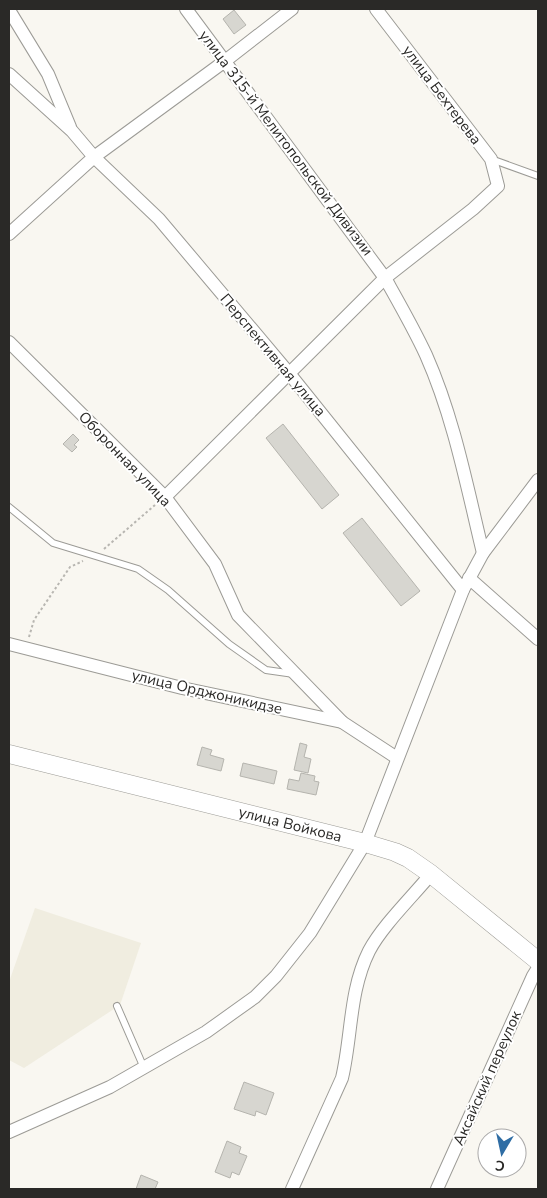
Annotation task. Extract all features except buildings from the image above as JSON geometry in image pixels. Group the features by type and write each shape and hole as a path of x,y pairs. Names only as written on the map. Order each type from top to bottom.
{"street":[{"name":"улица 315-й Мелитопольской Дивизии","path":"186,9 385,278 426,356 439,390 461,457 483,553"},
{"path":"9,234 94,157 225,61 292,9"},
{"name":"улица Бехтерева","path":"376,9 491,159 498,186 481,203 385,278"},
{"name":"Перспективная улица","path":"9,10 48,74 72,131"},
{"name":"Перспективная улица","path":"9,74 72,131 94,157 159,219 288,372 463,590"},
{"path":"165,496 288,372 385,278"},
{"name":"Оборонная улица","path":"9,342 165,496 214,564 238,615 342,722"},
{"path":"9,1132 110,1087 206,1032 255,997 276,976 310,932 365,842 396,758 463,590 483,553 538,480"},
{"path":"469,578 538,638"},
{"name":"улица Орджоникидзе","path":"9,644 182,688 342,722 396,758"},
{"name":"улица Войкова","path":"9,754 365,842 395,852 408,858 431,874 538,961"},
{"path":"292,1189 342,1078 346,1060 350,1014 362,969 369,952 378,938 431,874"},
{"name":"Аксайский переулок","path":"437,1189 538,968"}],"lane":[{"path":"491,159 538,176"},
{"path":"9,507 53,543 138,569 168,590 229,644 266,670 295,674"},
{"path":"117,1006 144,1068"}],"path":[{"path":"26,648 34,620 70,567 96,555 165,496"}],"shaded area":[{"path":"35,908 141,943 120,1005 24,1068 9,1060 9,982"}]}
